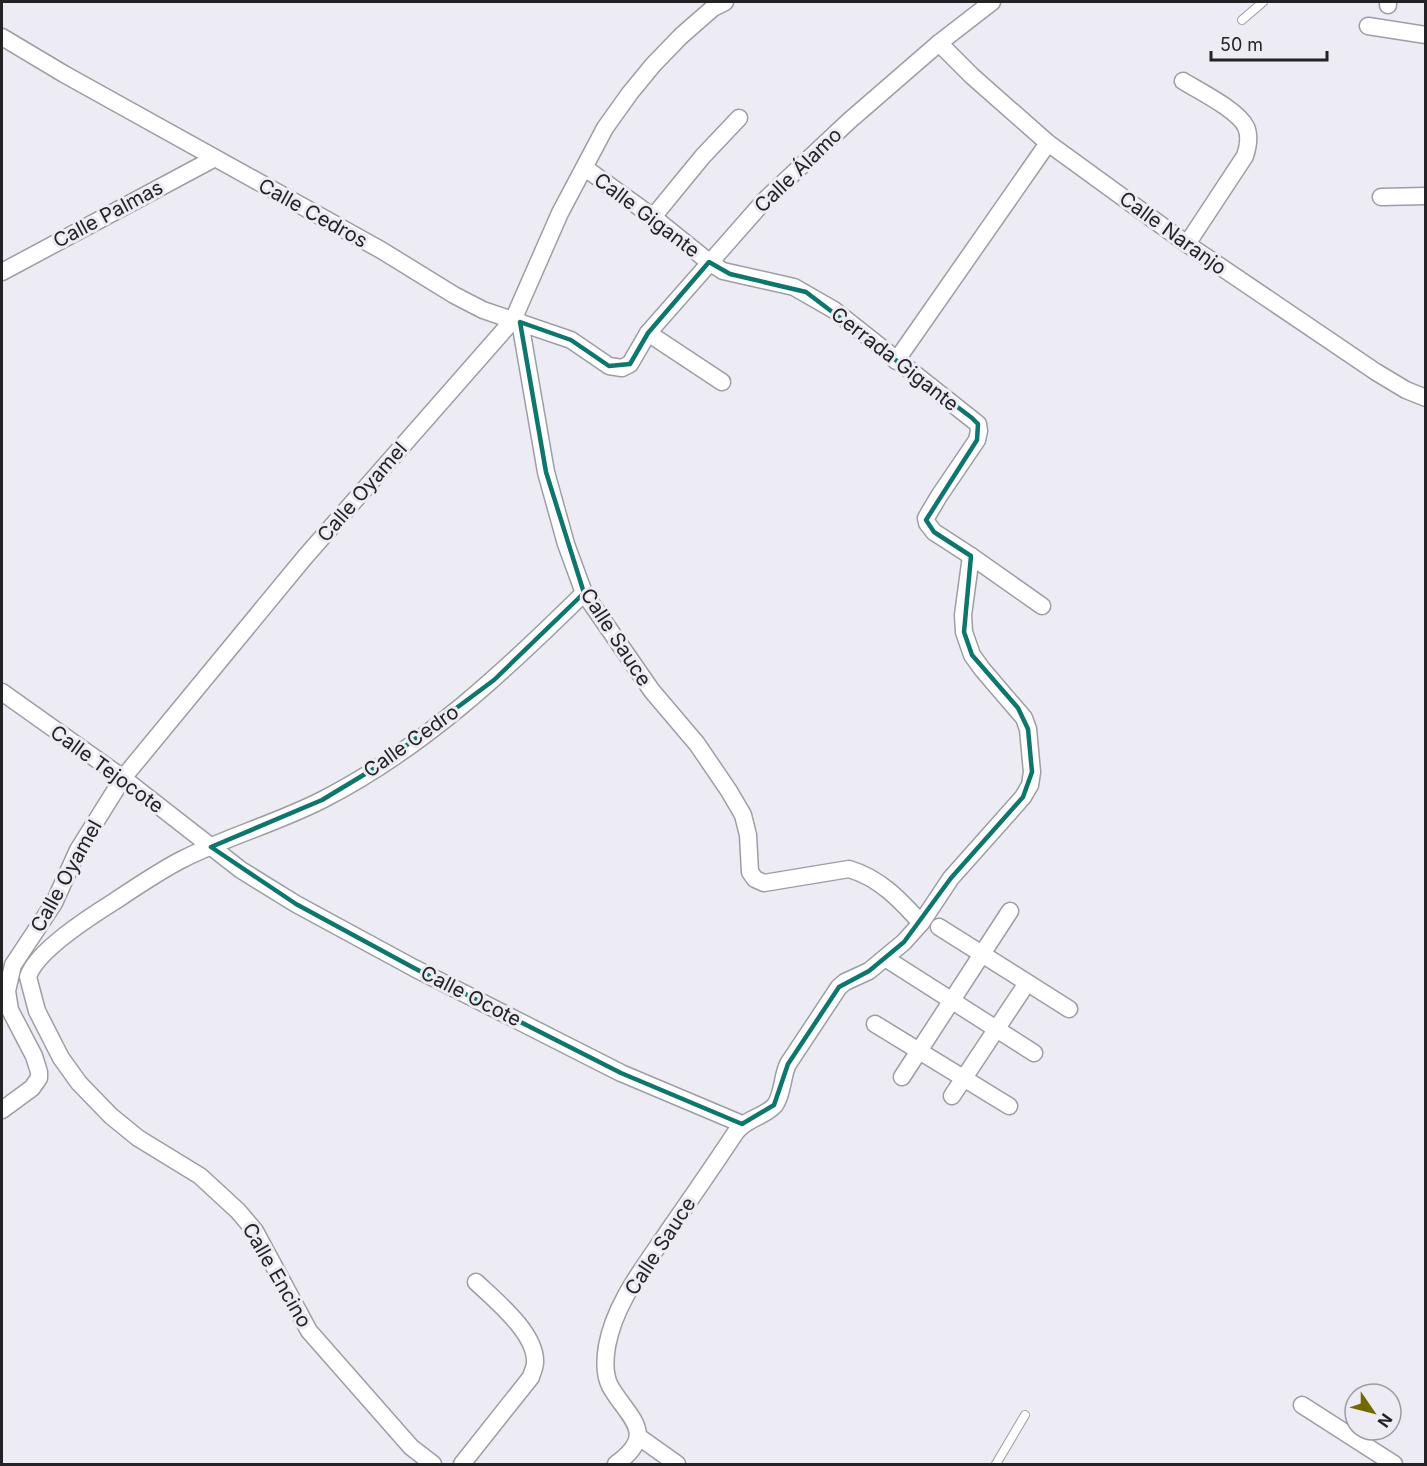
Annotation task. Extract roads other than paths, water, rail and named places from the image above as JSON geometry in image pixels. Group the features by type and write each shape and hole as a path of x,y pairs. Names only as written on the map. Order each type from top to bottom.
{"street":[{"name":"Calle Oyamel","path":"2,1110 32,1088 39,1077 34,1056 10,1010 7,992 13,965 54,903 78,850 123,778 305,557 516,321 560,213 605,128 653,65 713,8 725,2"},
{"name":"Calle Álamo","path":"630,364 648,333 765,200 849,121 939,43 992,2"},
{"path":"1368,26 1425,35"},
{"name":"Calle Cedros","path":"2,37 64,74 381,250 454,295 483,310 571,340 609,366 622,368 630,364"},
{"name":"Calle Naranjo","path":"939,43 972,76 1048,143 1187,244 1376,372 1406,390 1425,398"},
{"path":"1184,81 1238,117 1246,128 1248,145 1245,156 1187,244"},
{"path":"653,217 703,156 739,118"},
{"path":"896,361 1048,143"},
{"name":"Calle Palmas","path":"2,272 215,158"},
{"name":"Calle Gigante","path":"585,168 653,217 709,262"},
{"path":"1381,197 1425,196"},
{"name":"Cerrada Gigante","path":"709,262 730,274 779,283 806,292 834,310 896,361 972,417 978,424 977,440 926,518 934,532 971,555"},
{"name":"Calle Sauce","path":"516,321 546,472 566,544 584,592 652,691 697,744 729,790 743,815 748,835 750,872 764,883 849,869 862,873 894,894 921,923"},
{"path":"648,333 722,382"},
{"path":"971,555 1042,606"},
{"name":"Calle Sauce","path":"639,1437 634,1419 610,1385 605,1357 611,1330 636,1280 742,1124 774,1105 778,1098 783,1074 798,1046 839,987 869,971 904,942 921,923 951,878 1023,797 1030,785 1032,772 1028,729 1024,717 972,655 964,632 963,615 971,555"},
{"name":"Calle Cedro","path":"28,984 30,971 48,949 137,886 181,860 322,800 380,765 433,728 494,680 584,592"},
{"name":"Calle Tejocote","path":"2,692 123,778 211,847"},
{"name":"Calle Ocote","path":"211,847 241,870 296,904 414,968 621,1073 742,1124"},
{"path":"902,1077 1010,911"},
{"path":"939,927 1069,1010"},
{"path":"885,958 1034,1053"},
{"path":"952,1096 1028,983"},
{"name":"Calle Encino","path":"28,984 37,1011 61,1058 80,1083 111,1116 138,1138 200,1176 238,1211 255,1232 309,1331 397,1432 411,1447 433,1464"},
{"path":"875,1024 1008,1106"},
{"path":"462,1464 531,1377 535,1363 530,1342 508,1312 476,1282"},
{"path":"1302,1405 1394,1464"},
{"path":"616,1464 635,1447 639,1437 676,1464"}],"lane":[{"path":"1242,20 1263,2"},
{"path":"996,1464 1025,1414"}]}
